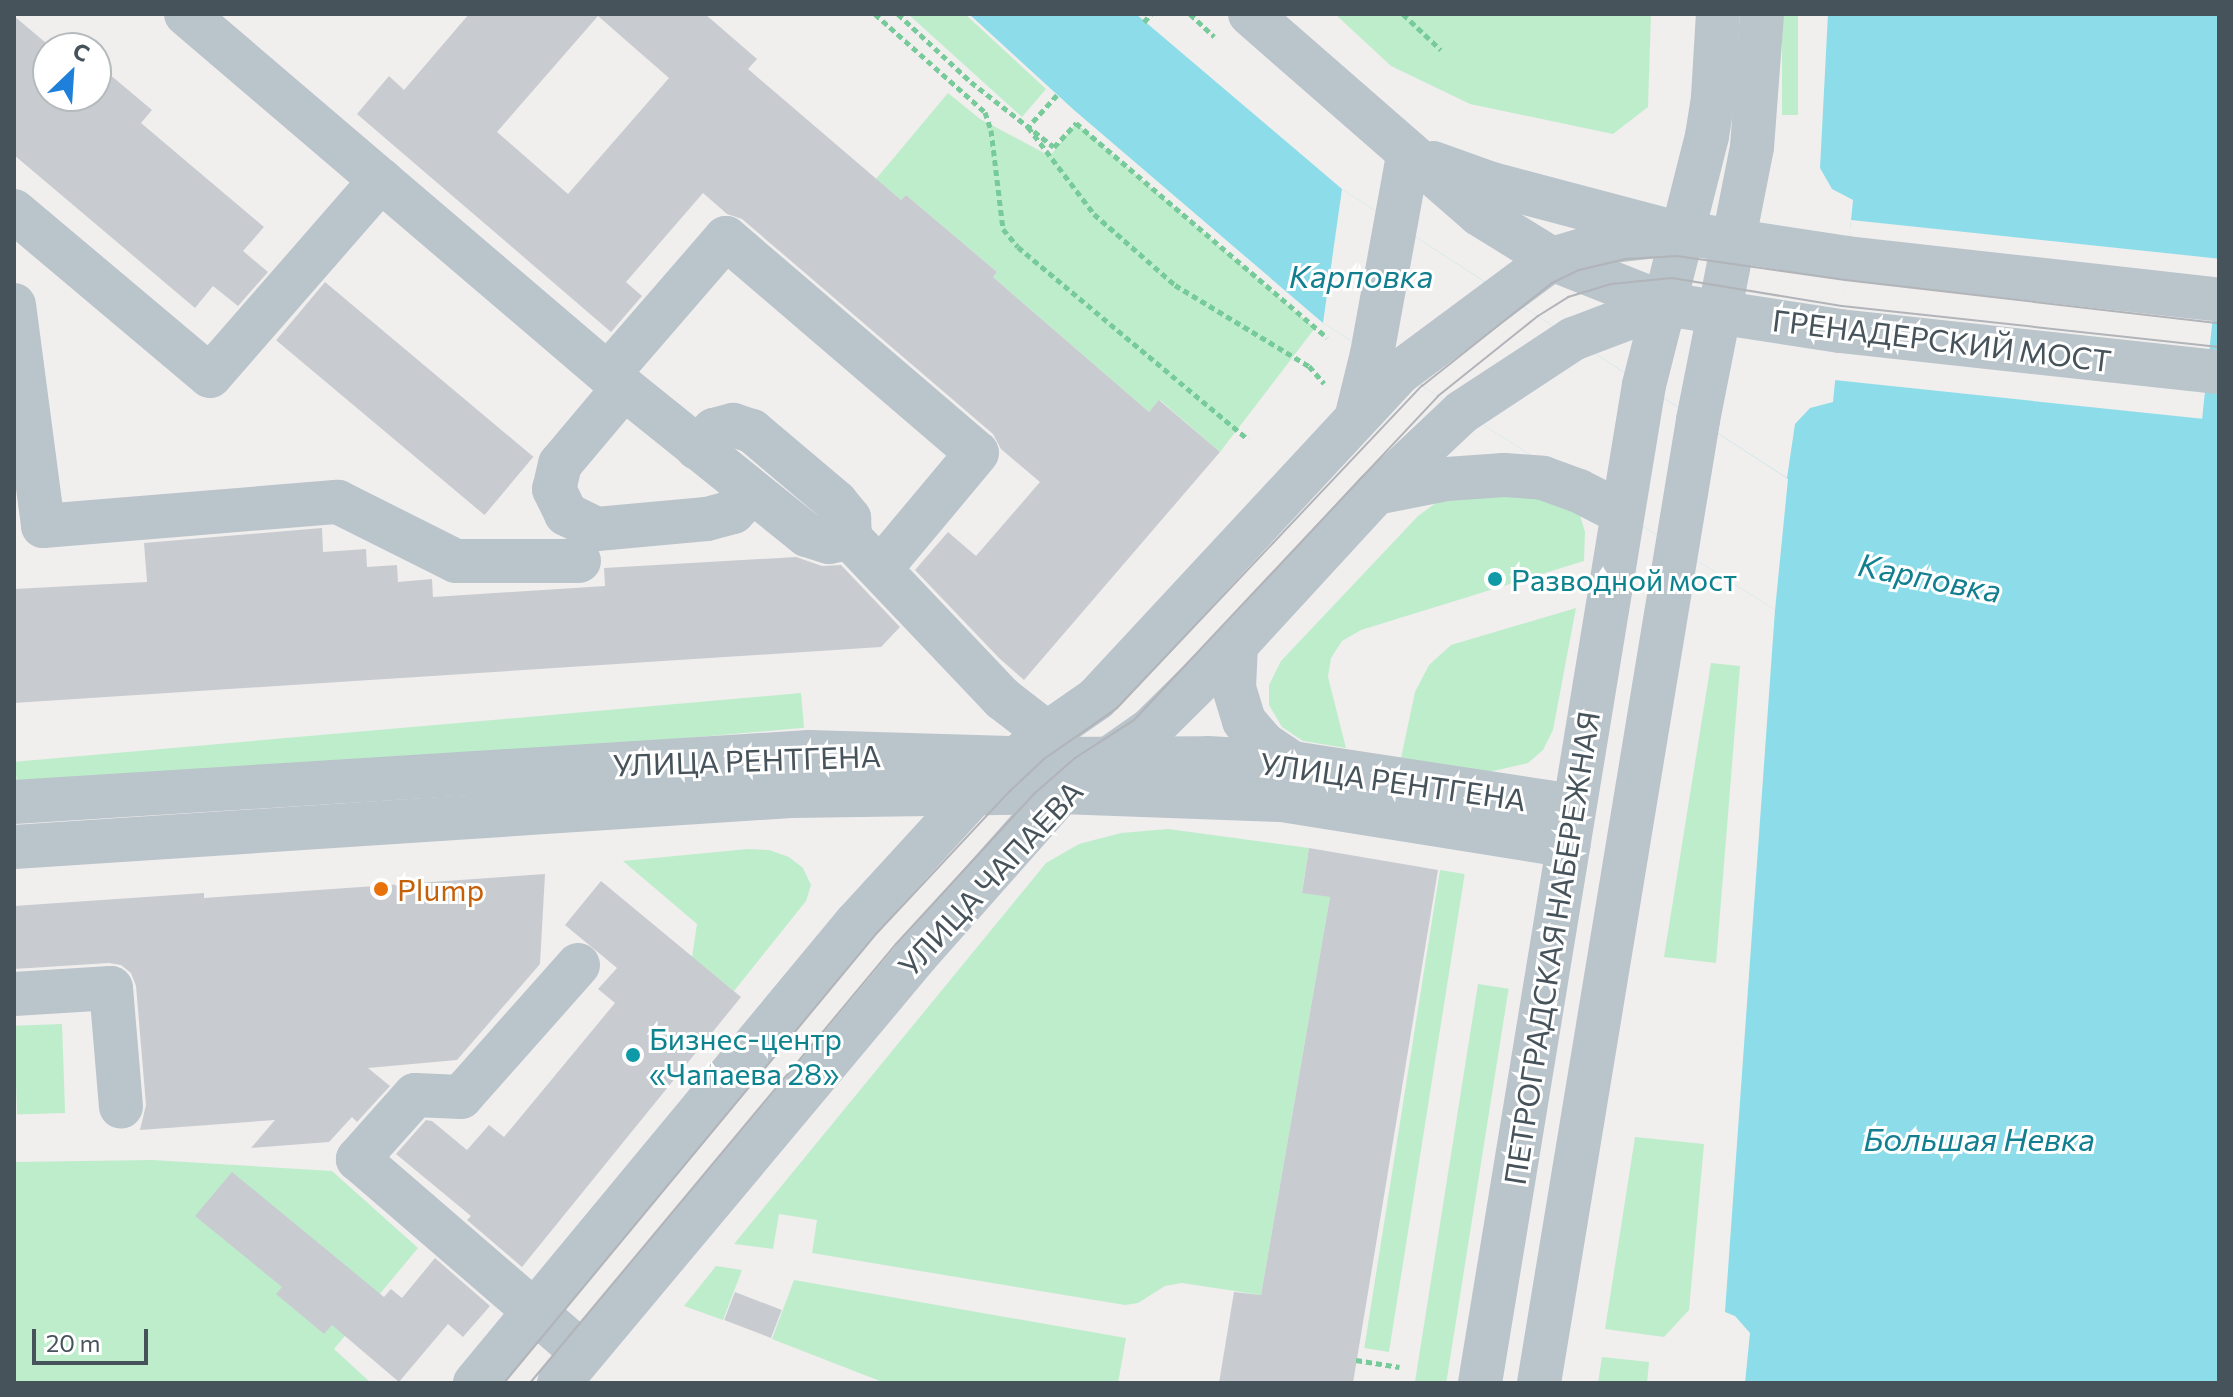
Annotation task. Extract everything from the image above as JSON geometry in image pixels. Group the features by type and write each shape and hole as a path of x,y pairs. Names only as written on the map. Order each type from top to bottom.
{"street":[{"path":"186,14 616,381 752,492 807,535 829,542 850,538"},
{"name":"ГРЕНАДЕРСКИЙ МОСТ","path":"1250,14 1479,214 1552,259 1665,304 1840,331 2219,372"},
{"path":"1665,304 1711,110 1718,14"},
{"path":"1719,312 1752,147 1762,14"},
{"path":"1408,155 1492,184 1683,233 1847,258 2219,300"},
{"name":"УЛИЦА ЧАПАЕВА","path":"475,1383 855,924 974,794 1096,699 1356,418 1386,363 1397,226 1408,155"},
{"path":"14,211 210,376 381,180"},
{"path":"1386,363 1503,294 1552,259 1613,241 1683,233"},
{"path":"752,492 733,512 707,519 597,529 566,514 554,489 560,464 616,381 726,238 977,453 881,568"},
{"name":"УЛИЦА ЧАПАЕВА","path":"571,1368 696,1241 917,955 1061,792 1151,729 1236,645 1376,493 1462,412 1573,339 1665,304"},
{"name":"ПЕТРОГРАДСКАЯ НАБЕРЕЖНАЯ","path":"1480,1383 1622,513 1644,385 1665,304"},
{"path":"14,305 43,526 338,502 456,561 579,561"},
{"name":"ПЕТРОГРАДСКАЯ НАБЕРЕЖНАЯ","path":"1539,1383 1698,420 1719,312"},
{"path":"697,448 714,430 733,425 752,431 836,502 849,518 850,538 1003,699 1032,746"},
{"path":"1376,493 1447,479 1504,475 1543,478 1579,491 1622,513"},
{"path":"1236,645 1234,688 1244,721 1264,744 1292,763"},
{"name":"УЛИЦА РЕНТГЕНА","path":"14,802 809,752 1032,746 1107,758 1208,758 1292,763 1571,826"},
{"path":"224,789 227,833"},
{"name":"УЛИЦА РЕНТГЕНА","path":"14,847 790,796 1061,792 1282,800 1571,826"},
{"path":"571,1368 534,1313 358,1159 415,1095 461,1097 578,965"},
{"path":"14,994 111,988 121,1107"},
{"path":"633,1192 696,1241"}],"path":[{"path":"875,14 985,112 991,130 1003,229 1018,247 1248,439"},
{"path":"898,14 971,82 1054,147 1076,123 1327,337"},
{"path":"1144,22 1151,14"},
{"path":"1403,14 1441,50"},
{"path":"1028,127 1057,95"},
{"path":"1028,127 1094,214 1175,285 1309,366"},
{"path":"1356,1360 1399,1367"}],"green space":[{"path":"908,14 965,14 1046,89 1022,117"},
{"path":"1335,14 1651,14 1648,107 1613,134 1470,104 1391,66"},
{"path":"1782,14 1798,14 1798,115 1782,115"},
{"path":"948,93 980,119 1050,156 1076,123 1315,328 1220,452 1160,400 1149,412 993,277 997,272 906,195 901,200 876,179"},
{"path":"1534,489 1579,512 1585,532 1584,561 1361,630 1342,641 1331,658 1328,677 1346,748 1303,741 1282,727 1269,705 1269,685 1281,661 1418,516 1440,500"},
{"path":"1576,608 1553,730 1543,750 1528,763 1489,772 1401,758 1415,692 1429,665 1451,645"},
{"path":"1711,663 1740,666 1716,963 1664,957"},
{"path":"801,693 804,728 18,797 15,762"},
{"path":"1168,829 1309,848 1302,892 1330,897 1261,1295 1182,1283 1165,1286 1138,1303 1125,1305 812,1253 817,1220 779,1214 773,1249 734,1244 1046,863 1079,844 1121,833"},
{"path":"748,849 769,850 789,857 803,868 811,885 806,901 734,991 692,957 697,924 623,861"},
{"path":"1440,870 1465,874 1389,1352 1364,1348"},
{"path":"1478,984 1509,989 1446,1383 1415,1383"},
{"path":"62,1024 65,1113 17,1115 14,1026"},
{"path":"1635,1137 1704,1144 1689,1310 1664,1337 1605,1329"},
{"path":"152,1160 332,1171 418,1248 334,1349 371,1383 14,1383 14,1162"},
{"path":"716,1266 742,1270 723,1320 684,1306"},
{"path":"794,1280 1126,1338 1118,1383 885,1383 772,1339"},
{"path":"1602,1357 1649,1362 1647,1383 1598,1383"}],"water":[{"name":"Большая Невка","path":"969,14 1136,14 1342,189 1787,478 1795,424 1810,408 1833,402 1853,200 1832,189 1820,168 1828,14 2219,14 2219,1383 1745,1383 1750,1333 1735,1316 1725,1312 1775,610 1323,323 1074,110"}],"pier":[{"name":"Карповка","path":"1342,189 1788,479 1775,610 1323,323"},
{"path":"1851,220 2219,259 2202,419 1834,380"}],"building":[{"path":"469,14 705,14 757,59 748,69 901,200 906,195 997,272 993,277 1149,412 1159,400 1220,452 1024,680 915,570 948,532 976,556 1040,482 1001,449 993,434 742,219 727,214 703,193 626,282 642,296 611,332 357,114 389,76 404,90","holes":["598,16 669,78 568,194 497,132"]},
{"path":"14,16 33,32 32,112 112,112 112,76 152,110 141,123 264,227 243,251 268,272 238,306 213,286 195,308 14,155"},
{"path":"325,282 533,457 485,515 276,340"},
{"path":"322,528 323,552 366,549 367,567 397,565 398,582 432,579 433,597 605,586 604,568 796,557 822,566 841,565 900,627 881,647 14,703 14,589 147,582 144,543"},
{"path":"1309,848 1438,870 1353,1383 1219,1383 1234,1292 1261,1295 1330,897 1302,893"},
{"path":"545,874 540,964 457,1060 368,1068 390,1086 357,1122 352,1117 329,1142 251,1148 275,1120 140,1130 146,1105 136,986 131,973 121,965 109,963 14,969 14,906 204,893 204,898"},
{"name":"Бизнес-центр «Чапаева 28»","path":"601,881 741,997 522,1267 467,1220 471,1216 396,1154 426,1120 432,1121 467,1150 489,1125 504,1137 615,1003 598,989 617,968 565,925"},
{"path":"232,1172 384,1297 391,1289 402,1298 435,1258 490,1306 463,1337 448,1324 399,1382 332,1325 324,1334 276,1294 282,1287 195,1216"},
{"path":"735,1292 782,1310 771,1338 724,1320"}],"tram line":[{"path":"504,1383 876,934 1009,792 1044,759 1117,708 1422,386 1552,283 1579,270 1626,259 1677,256 1845,280 2219,323"},
{"path":"530,1383 896,944 1035,793 1075,758 1134,720 1438,396 1538,316 1568,297 1611,284 1672,278 1842,306 2219,347"}],"place":[{"name":"Разводной мост","path":"1495,579"},
{"name":"Plump","path":"381,889"},
{"name":"Бизнес-центр «Чапаева 28»","path":"633,1055"}]}
